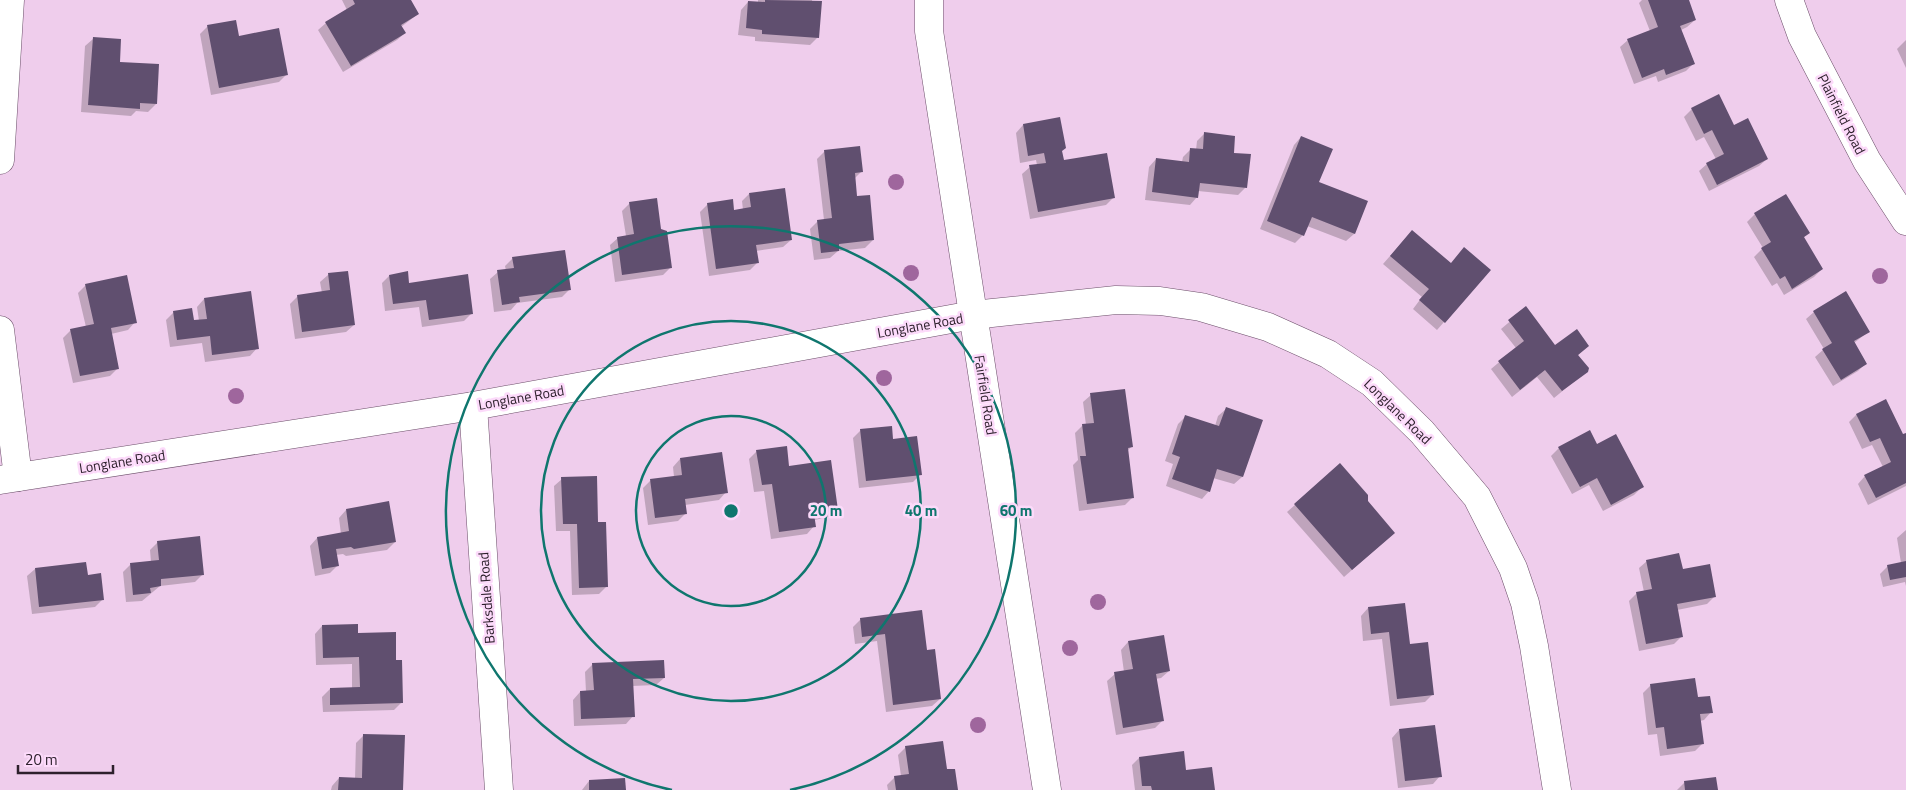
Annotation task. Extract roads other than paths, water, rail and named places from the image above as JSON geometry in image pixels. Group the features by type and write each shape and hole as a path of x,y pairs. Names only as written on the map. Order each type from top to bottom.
{"street":[{"path":"0,160 10,0"},
{"name":"Fairfield Road","path":"929,0 929,31 1047,790"},
{"name":"Plainfield Road","path":"1790,0 1802,36 1867,162 1906,221"},
{"name":"Longlane Road","path":"9,479 473,406 973,315 1116,300 1160,301 1201,307 1268,327 1328,354 1372,383 1422,432 1477,497 1513,568 1525,603 1534,646 1557,790"},
{"path":"0,330 9,479"},
{"name":"Barksdale Road","path":"473,406 499,790"}]}
